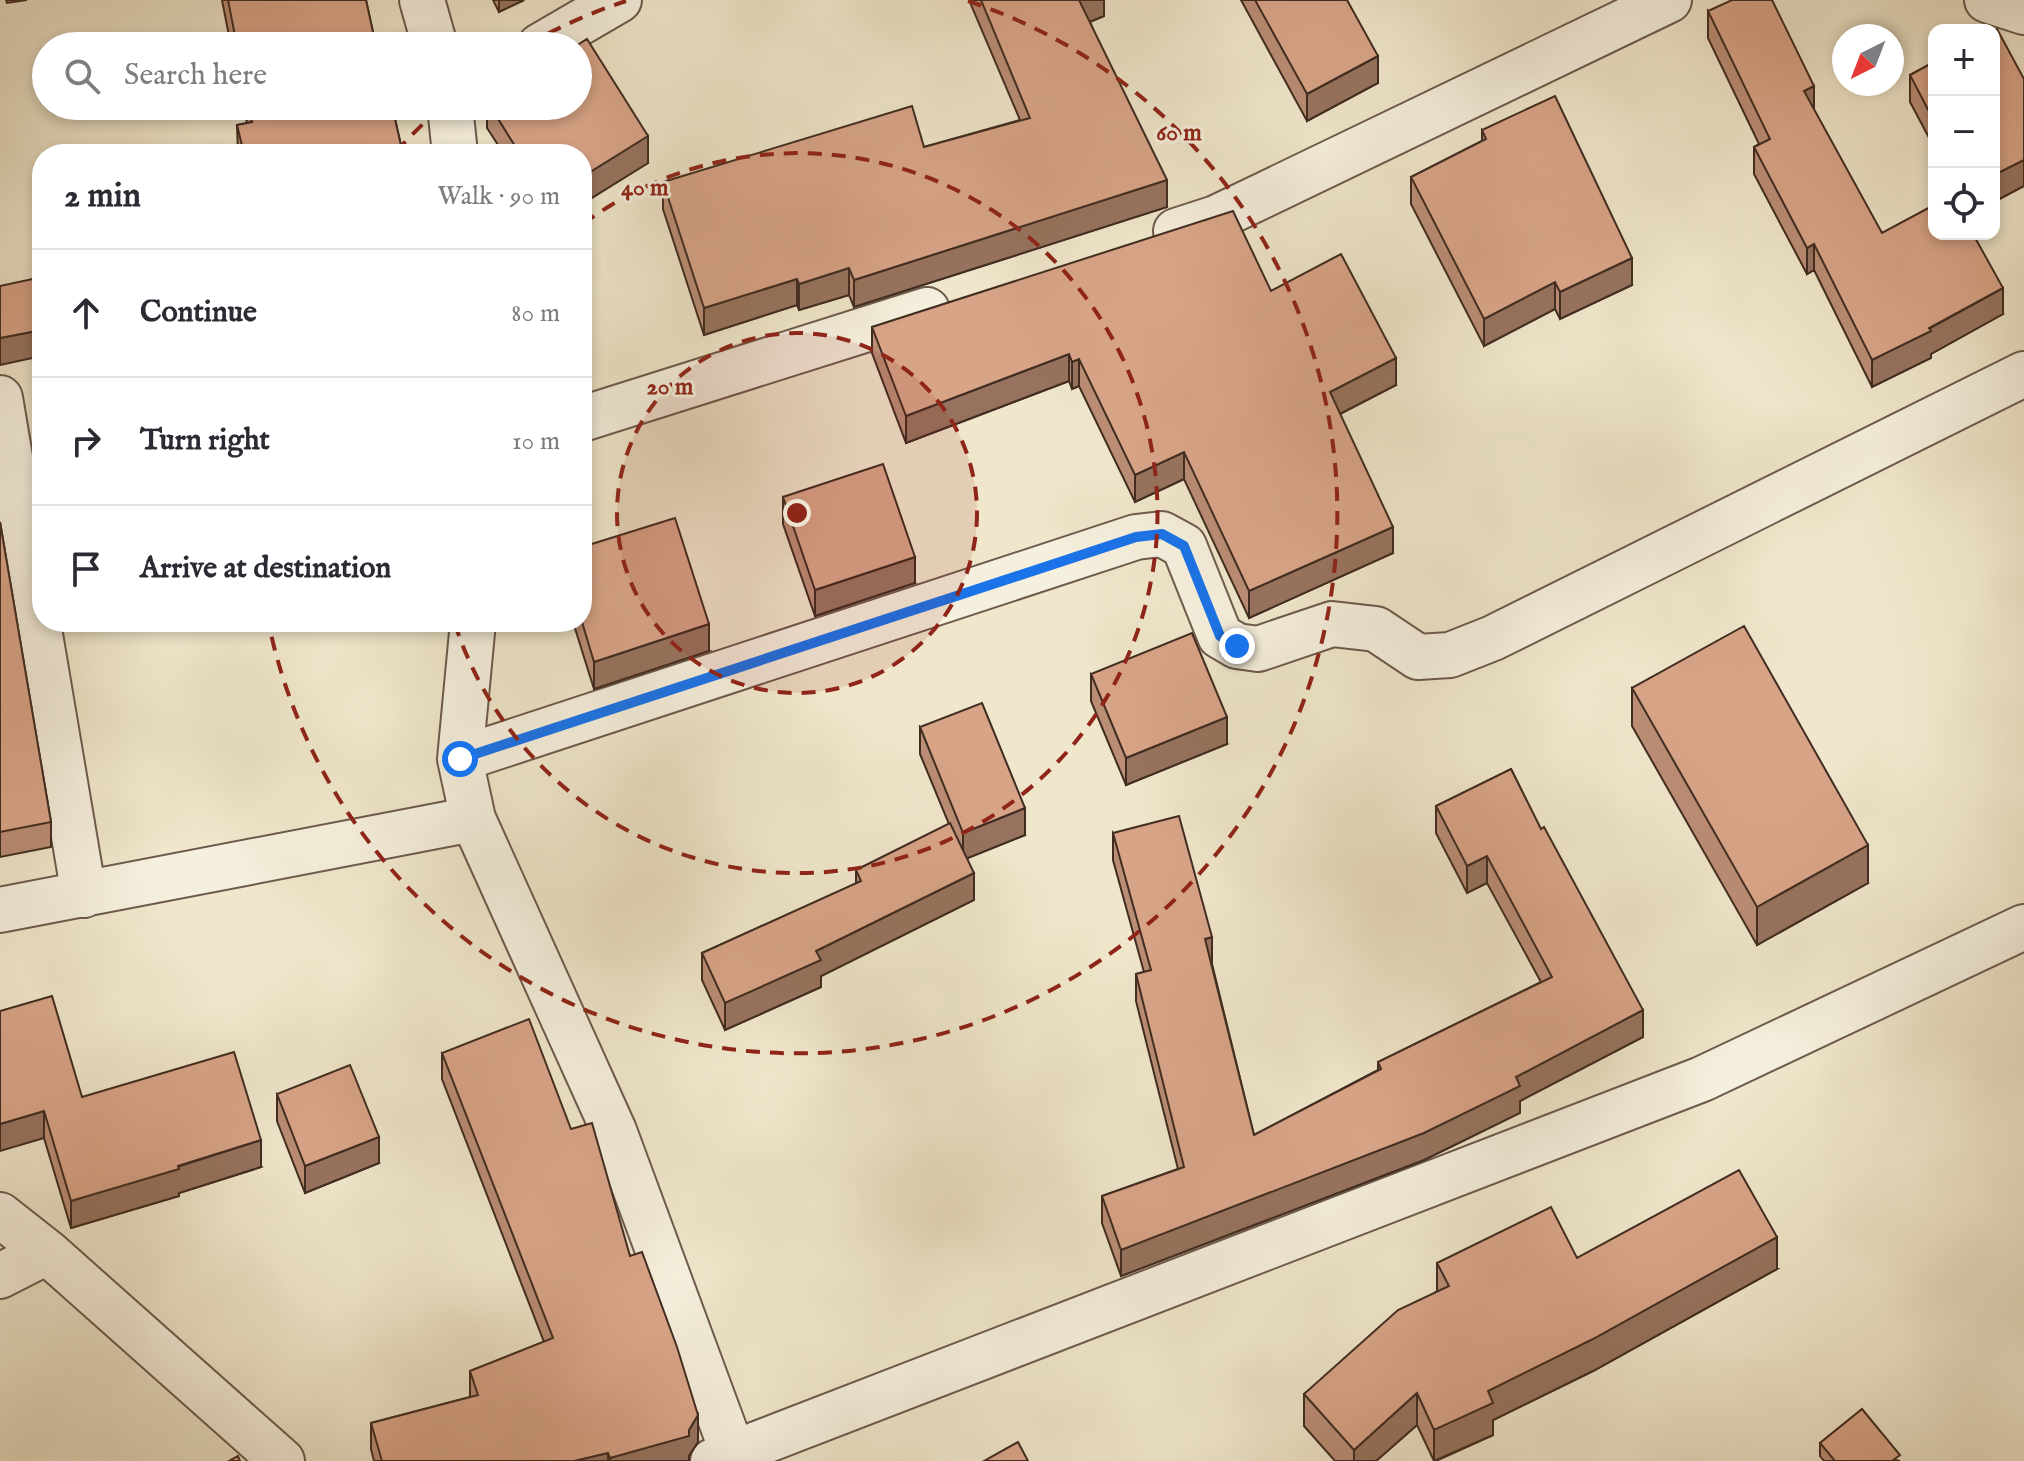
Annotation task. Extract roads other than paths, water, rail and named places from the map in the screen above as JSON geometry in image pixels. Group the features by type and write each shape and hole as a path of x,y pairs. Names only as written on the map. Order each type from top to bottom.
{"street":[{"path":"422,0 431,32"},
{"path":"564,32 619,0"},
{"path":"1141,242 1216,218 1669,0"},
{"path":"1987,0 2024,12"},
{"path":"451,120 454,144"},
{"path":"592,416 959,299"},
{"path":"460,759 1136,537 1162,534 1184,546 1220,636 1237,646 1258,649 1332,624 1376,629 1418,657 1450,655 1493,638 2024,374"},
{"path":"0,398 32,587"},
{"path":"40,632 84,895"},
{"path":"472,632 460,759 473,819 614,1131 723,1457 1702,1079 2024,927"},
{"path":"0,910 473,819"},
{"path":"0,1215 47,1252 282,1461"},
{"path":"0,1276 47,1252"}]}
